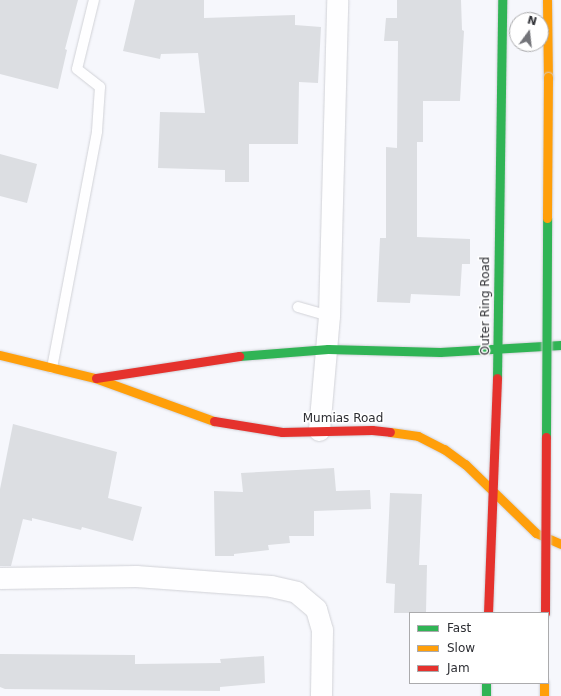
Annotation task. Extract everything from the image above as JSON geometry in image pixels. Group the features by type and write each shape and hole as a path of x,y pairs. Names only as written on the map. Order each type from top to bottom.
{"main road":[{"name":"Outer Ring Road","path":"488,612 498,349 502,0"},
{"path":"545,612 547,0"},
{"name":"Mumias Road","path":"95,378 250,354 328,349 440,352 561,345"},
{"name":"Mumias Road","path":"0,355 95,378 216,422 282,432 372,430 418,436 444,449 465,464 536,533 561,544"},
{"path":"486,684 486,696"},
{"path":"544,684 544,696"}],"street":[{"path":"319,430 328,349 337,0"},
{"path":"0,578 136,576 271,586 296,592 316,609 322,630 321,696"}],"lane":[{"path":"52,368 97,131 100,86 77,69 94,0"},
{"path":"298,307 329,316"}],"building":[{"path":"0,0 78,0 65,49 67,50 58,89 0,74"},
{"path":"135,0 204,0 204,18 295,15 295,25 321,27 318,83 299,82 298,144 249,144 249,182 225,182 225,170 158,168 160,112 205,113 198,53 161,54 160,59 123,51"},
{"path":"397,0 461,0 462,30 464,31 460,101 423,101 423,142 417,142 417,237 470,239 470,264 462,264 460,296 411,294 410,303 377,302 380,238 386,238 386,147 397,148 398,41 384,41 386,18 397,18"},
{"path":"0,154 37,164 27,203 0,196"},
{"path":"13,424 117,452 108,498 142,507 133,541 82,527 81,530 32,518 32,521 23,519 11,566 0,566 0,489"},
{"path":"334,468 336,491 370,490 371,509 314,511 314,536 289,536 290,543 268,545 269,550 234,554 234,556 215,556 214,491 243,492 241,473"},
{"path":"390,493 422,494 419,565 427,565 426,612 394,613 395,584 386,583"},
{"path":"0,654 135,655 135,664 221,663 220,659 264,656 265,683 220,687 220,691 5,689 0,687"}],"traffic: fast":[{"path":"497,378 502,0"},
{"path":"546,437 547,218"},
{"path":"239,356 328,349 440,352 561,345"},
{"path":"486,684 486,696"}],"traffic: slow":[{"path":"547,0 548,77"},
{"path":"547,218 548,77"},
{"path":"0,355 95,378 214,421"},
{"path":"390,432 418,436 444,449 465,464 536,533 561,544"},
{"path":"544,684 544,696"}],"traffic: jam":[{"path":"96,378 239,356"},
{"path":"488,612 497,378"},
{"path":"214,421 282,432 372,430 390,432"},
{"path":"545,612 546,437"}]}
